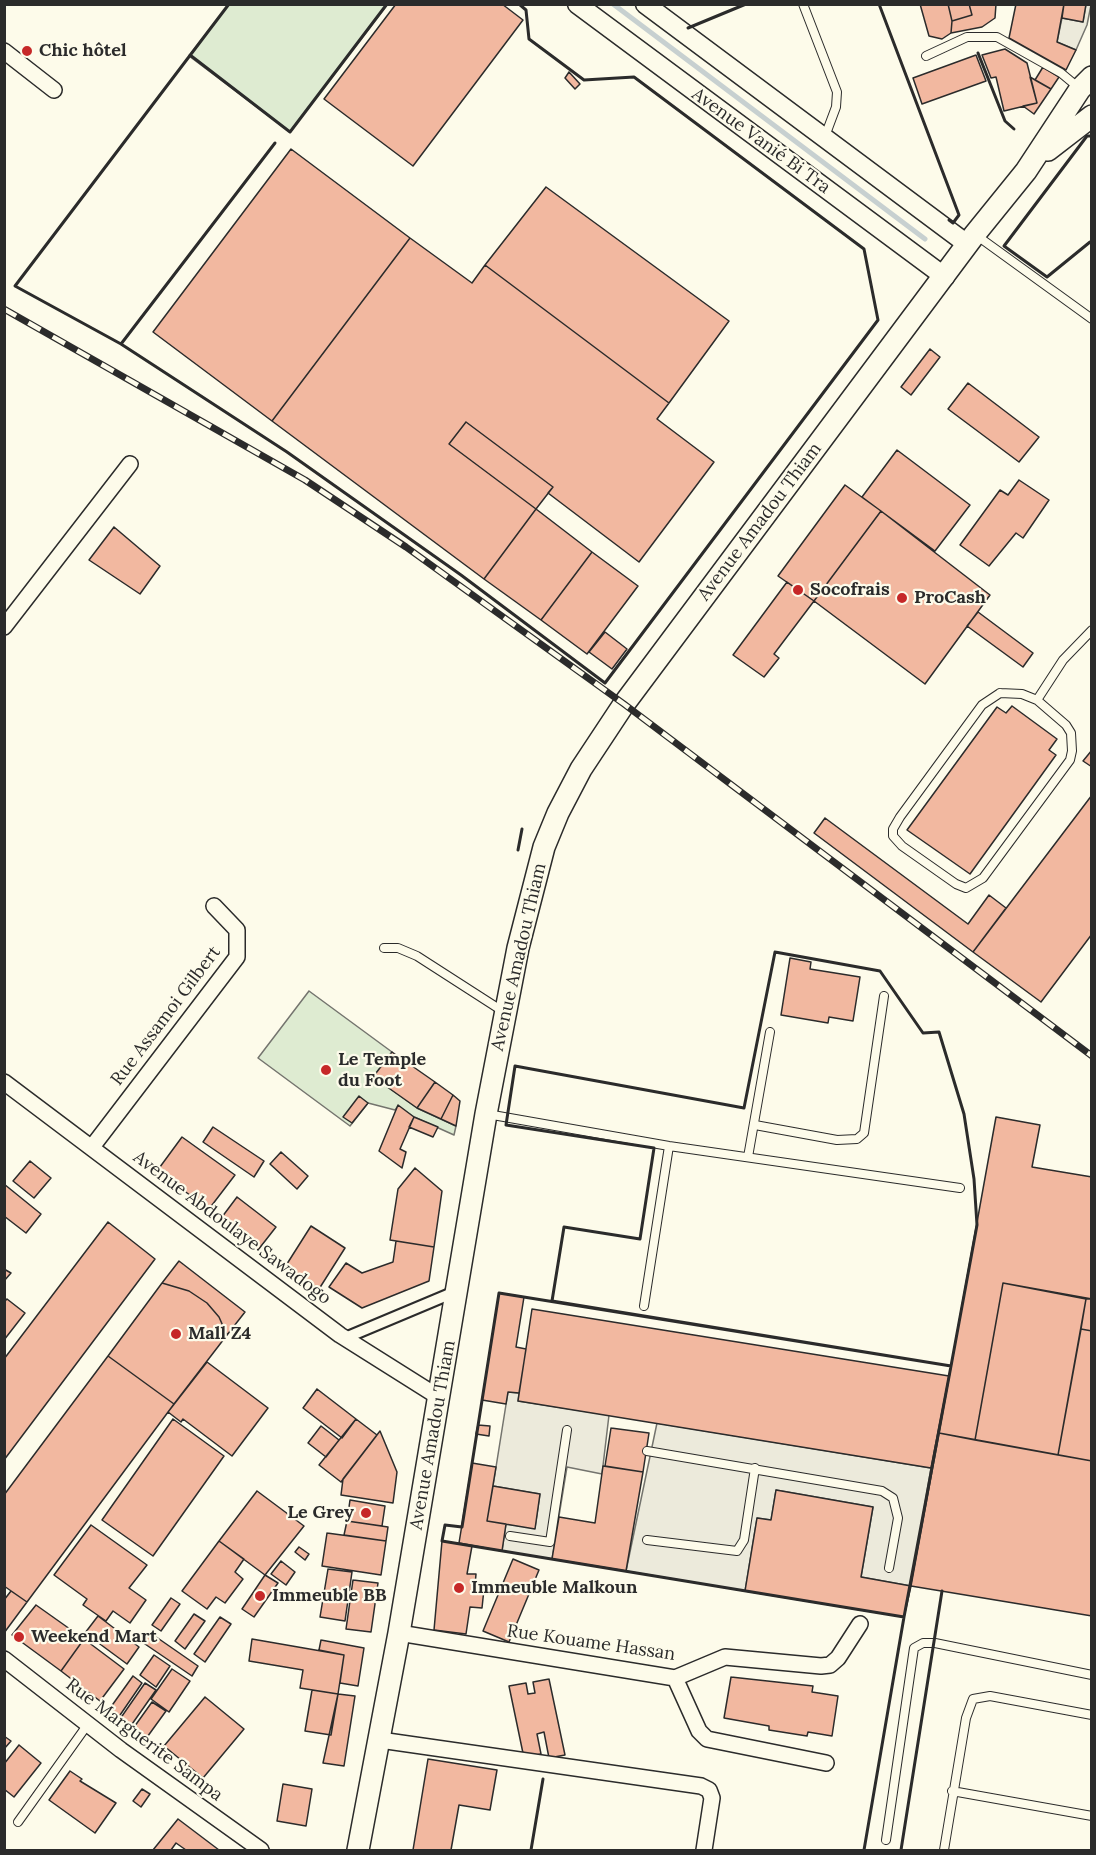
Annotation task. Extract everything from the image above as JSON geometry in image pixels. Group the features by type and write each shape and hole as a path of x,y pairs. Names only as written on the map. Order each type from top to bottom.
{"main road":[{"name":"Avenue Amadou Thiam","path":"358,1851 380,1740 440,1398 486,1114 522,927 544,846 581,769 624,704 945,277 971,239 1026,171 1086,83"},
{"name":"Avenue Amadou Thiam","path":"1026,171 1065,134 1092,116"}],"street":[{"name":"Avenue Vanié Bi Tra","path":"577,4 601,12 945,277"},
{"path":"645,4 824,139 971,239"},
{"path":"4,51 54,90"},
{"path":"4,627 130,464"},
{"name":"Rue Assamoi Gilbert","path":"92,1147 237,957 237,930 214,906"},
{"name":"Avenue Abdoulaye Sawadogo","path":"4,1082 345,1338 440,1398"},
{"path":"345,1338 457,1290"},
{"name":"Rue Kouame Hassan","path":"399,1633 675,1678 725,1657 830,1665 838,1658 860,1624"},
{"name":"Rue Marguerite Sampa","path":"4,1659 261,1851"},
{"path":"675,1678 699,1731 707,1738 826,1763"},
{"path":"380,1740 701,1786 709,1790 712,1798 704,1851"}],"lane":[{"path":"803,4 837,92 836,107 824,139"},
{"path":"926,56 968,37 997,37 1061,74 1086,83"},
{"path":"971,239 1092,319"},
{"path":"1037,700 1063,660 1092,630"},
{"path":"1000,693 1023,694 1037,700 1066,725 1071,733 1070,760 983,878 966,888 956,884 902,846 893,836 893,829 982,705 1000,693"},
{"path":"384,948 398,948 417,956 506,1013"},
{"path":"755,1125 837,1140 857,1139 864,1133 884,996"},
{"path":"748,1157 770,1032"},
{"path":"486,1114 669,1146 960,1188"},
{"path":"644,1306 669,1146"},
{"path":"510,1536 550,1542 567,1430"},
{"path":"646,1451 882,1491 893,1498 898,1518 889,1568"},
{"path":"647,1540 737,1551 744,1540 755,1468"},
{"path":"886,1840 914,1648 923,1643 935,1643 1092,1675"},
{"path":"944,1851 952,1791 966,1718 973,1699 990,1696 1092,1715"},
{"path":"18,1822 88,1724"},
{"path":"952,1791 1092,1816"}],"green space":[{"path":"229,4 387,5 290,132 189,56"},
{"name":"Le Temple du Foot","path":"309,991 392,1052 374,1077 417,1108 456,1126 454,1135 414,1117 398,1106 395,1110 368,1103 350,1126 258,1058"}],"shaded area":[{"path":"1086,5 1091,5 1087,25 1076,50 1057,42 1062,18 1083,22"},
{"path":"508,1392 519,1393 518,1401 609,1415 602,1474 567,1467 552,1559 502,1551 506,1524 535,1528 540,1494 493,1486"},
{"path":"657,1423 931,1468 911,1586 861,1577 873,1507 776,1490 771,1520 757,1518 745,1591 626,1571"}],"building":[{"path":"396,4 502,4 523,20 413,166 324,99"},
{"path":"920,4 948,4 952,21 951,33 942,39 929,36"},
{"path":"948,4 969,4 972,15 952,21"},
{"path":"969,4 996,4 995,18 982,27 951,33 952,21 972,15"},
{"path":"1016,4 1064,4 1057,42 1076,50 1066,70 1009,38"},
{"path":"1064,4 1086,4 1083,22 1062,18"},
{"path":"1005,49 1027,63 1037,103 1004,111 996,77 991,78 982,55"},
{"path":"976,55 986,81 922,104 913,78"},
{"path":"1043,67 1059,77 1051,89 1035,80"},
{"path":"569,72 580,84 575,89 565,78"},
{"path":"1030,77 1051,89 1034,114 1023,106 1037,103"},
{"path":"291,149 410,238 272,421 153,332"},
{"path":"546,187 729,321 669,403 485,265"},
{"path":"410,238 472,283 485,265 669,403 657,419 714,462 639,562 548,493 553,487 466,422 449,444 536,509 484,579 272,421"},
{"path":"930,349 940,357 911,395 901,387"},
{"path":"968,383 1039,437 1019,462 948,409"},
{"path":"466,422 553,487 536,509 449,444"},
{"path":"897,450 970,505 935,551 862,497"},
{"path":"1019,480 1049,500 1023,538 1016,533 989,566 960,545 1000,490 1008,495"},
{"path":"845,485 881,511 814,601 778,576"},
{"path":"536,509 592,552 541,620 484,579"},
{"name":"ProCash","path":"881,511 990,595 925,684 814,601"},
{"path":"114,527 160,566 140,594 89,560"},
{"path":"592,552 638,586 587,654 541,620"},
{"path":"787,582 814,601 774,654 779,658 764,677 733,655"},
{"path":"978,612 1033,653 1023,667 967,626"},
{"path":"605,632 627,649 612,669 589,652"},
{"path":"1012,706 1057,739 1049,750 1056,755 970,874 907,830 997,707 1006,713"},
{"path":"1092,750 1092,767 1083,761"},
{"path":"1092,795 1092,934 1041,1002 973,952"},
{"path":"825,818 968,924 989,895 1006,908 973,952 814,833"},
{"path":"790,958 811,962 810,969 860,977 853,1021 829,1017 828,1023 781,1015"},
{"path":"392,1052 435,1082 417,1108 373,1077"},
{"path":"435,1082 453,1095 441,1119 417,1108"},
{"path":"453,1095 460,1101 456,1126 441,1119"},
{"path":"359,1096 368,1103 352,1123 343,1117"},
{"path":"398,1105 414,1117 400,1149 406,1152 402,1168 379,1151"},
{"path":"414,1117 438,1127 433,1137 409,1127"},
{"path":"996,1117 1040,1125 1032,1167 1092,1177 1092,1299 1003,1283 975,1440 939,1433"},
{"path":"213,1127 264,1161 254,1177 203,1142"},
{"path":"182,1137 235,1175 209,1209 157,1171"},
{"path":"281,1152 308,1176 297,1189 270,1164"},
{"path":"30,1161 51,1178 34,1198 13,1181"},
{"path":"415,1168 442,1191 434,1247 390,1240 398,1189"},
{"path":"4,1184 41,1214 26,1233 4,1216"},
{"path":"237,1197 276,1227 258,1250 219,1221"},
{"path":"108,1222 155,1259 4,1460 4,1359"},
{"path":"311,1226 345,1248 319,1289 285,1267"},
{"path":"396,1241 434,1247 429,1281 362,1308 329,1287 346,1263 362,1273 393,1262"},
{"path":"179,1261 245,1312 227,1335 219,1317 207,1303 189,1291 162,1283"},
{"path":"4,1269 11,1273 4,1281"},
{"path":"162,1283 189,1291 207,1303 219,1317 227,1335 174,1404 108,1356"},
{"path":"1003,1283 1086,1299 1058,1455 975,1440"},
{"path":"499,1293 524,1297 516,1347 526,1349 519,1393 508,1392 506,1404 482,1400"},
{"path":"7,1299 25,1313 4,1340 4,1302"},
{"path":"1086,1299 1092,1299 1092,1331 1081,1329"},
{"path":"532,1309 949,1376 931,1468 518,1401"},
{"path":"1081,1329 1092,1331 1092,1461 1058,1455"},
{"path":"108,1356 174,1404 27,1602 4,1586 4,1495"},
{"path":"207,1362 268,1408 232,1456 183,1419 181,1422 168,1412"},
{"path":"317,1389 356,1419 342,1438 303,1408"},
{"path":"173,1419 224,1456 153,1556 102,1520"},
{"path":"356,1419 377,1435 341,1482 319,1465"},
{"path":"478,1425 490,1426 489,1436 476,1434"},
{"path":"321,1426 339,1440 326,1457 308,1443"},
{"path":"611,1428 649,1433 643,1472 605,1466"},
{"path":"380,1431 397,1472 393,1503 341,1495 343,1479"},
{"path":"939,1433 1092,1461 1092,1616 911,1586"},
{"path":"472,1463 496,1467 487,1521 506,1524 502,1551 459,1543"},
{"path":"603,1466 643,1472 626,1571 552,1559 559,1517 595,1523"},
{"path":"493,1486 540,1494 535,1529 487,1521"},
{"path":"776,1490 873,1507 861,1577 911,1586 904,1617 745,1591 757,1518 771,1520"},
{"path":"257,1491 304,1526 265,1575 219,1541"},
{"name":"Le Grey","path":"350,1500 385,1506 382,1526 347,1521"},
{"path":"347,1521 388,1527 386,1541 344,1535"},
{"path":"91,1525 147,1565 129,1588 146,1600 130,1623 113,1611 106,1621 83,1605 87,1599 54,1575"},
{"path":"327,1533 386,1541 381,1575 322,1566"},
{"path":"219,1541 244,1559 235,1572 243,1579 225,1603 216,1597 207,1609 182,1591"},
{"name":"Immeuble Malkoun","path":"442,1541 472,1546 467,1574 476,1574 475,1586 484,1589 482,1608 470,1607 466,1634 434,1630"},
{"path":"299,1547 309,1554 305,1560 295,1552"},
{"path":"513,1559 539,1570 509,1642 483,1631"},
{"path":"281,1561 295,1572 286,1585 271,1574"},
{"path":"328,1569 352,1572 345,1621 320,1617"},
{"name":"Immeuble BB","path":"265,1575 278,1583 254,1617 242,1609"},
{"path":"353,1580 378,1583 371,1632 346,1629"},
{"path":"11,1591 27,1602 4,1633 4,1600"},
{"path":"171,1598 180,1604 161,1631 152,1625"},
{"path":"36,1605 84,1639 61,1671 12,1635"},
{"path":"194,1614 205,1621 185,1649 175,1641"},
{"path":"98,1616 139,1647 127,1664 85,1633"},
{"path":"220,1617 231,1624 205,1662 194,1654"},
{"path":"149,1632 198,1666 192,1676 142,1642"},
{"path":"84,1639 124,1669 100,1701 61,1671"},
{"path":"252,1639 344,1655 338,1694 300,1688 303,1670 249,1661"},
{"path":"321,1640 364,1648 358,1686 340,1683 344,1655 319,1650"},
{"path":"154,1655 170,1666 156,1687 140,1675"},
{"path":"172,1669 190,1681 169,1712 151,1699"},
{"path":"133,1676 142,1683 118,1718 108,1711"},
{"path":"731,1677 813,1686 812,1692 838,1696 832,1736 808,1732 807,1736 769,1730 769,1726 724,1718"},
{"path":"549,1679 565,1755 549,1758 544,1732 537,1734 541,1754 524,1758 509,1686 526,1683 528,1694 535,1693 533,1682"},
{"path":"145,1683 156,1690 130,1727 120,1719"},
{"path":"312,1690 338,1694 331,1735 305,1731"},
{"path":"338,1694 355,1696 344,1766 323,1763"},
{"path":"205,1697 244,1729 203,1778 164,1746"},
{"path":"152,1702 166,1711 145,1740 132,1730"},
{"path":"4,1736 11,1741 4,1749"},
{"path":"19,1745 41,1763 14,1797 4,1789 4,1764"},
{"path":"428,1759 497,1770 490,1810 459,1805 451,1850 413,1850"},
{"path":"70,1771 82,1779 80,1781 116,1803 95,1833 49,1800"},
{"path":"283,1784 312,1789 306,1826 277,1821"},
{"path":"142,1789 150,1794 141,1807 133,1801"},
{"path":"178,1819 219,1850 186,1850 176,1843 171,1850 153,1850"}],"waterway":[{"path":"613,4 925,239"}],"railway":[{"path":"4,309 305,480 406,547 624,704 1092,1056"}],"wall":[{"path":"229,4 15,286 121,344 287,452 461,575 605,683 878,320 864,249 634,77 584,80 529,39 526,10 519,4"},
{"path":"190,55 290,132 387,4"},
{"path":"688,28 746,4"},
{"path":"879,4 959,215 953,223 949,220"},
{"path":"978,53 1005,121 1014,129"},
{"path":"1090,242 1047,277 1004,246 1087,136 1092,136"},
{"path":"121,344 275,143"},
{"path":"518,850 522,829"},
{"path":"775,952 880,971 923,1033 939,1032 964,1114 974,1179 977,1225 951,1366 552,1301 564,1227 640,1239 654,1148 506,1125 515,1066 744,1108 775,952"},
{"path":"499,1293 951,1366 904,1617 442,1541 445,1525 462,1527 499,1293"},
{"path":"901,1850 942,1591"},
{"path":"864,1850 904,1617"},
{"path":"531,1850 543,1779"}],"place":[{"name":"Chic hôtel","path":"27,51"},
{"name":"Socofrais","path":"798,590"},
{"name":"ProCash","path":"902,598"},
{"name":"Le Temple du Foot","path":"326,1070"},
{"name":"Mall Z4","path":"176,1334"},
{"name":"Le Grey","path":"366,1513"},
{"name":"Immeuble Malkoun","path":"459,1588"},
{"name":"Immeuble BB","path":"260,1596"},
{"name":"Weekend Mart","path":"19,1637"}]}
